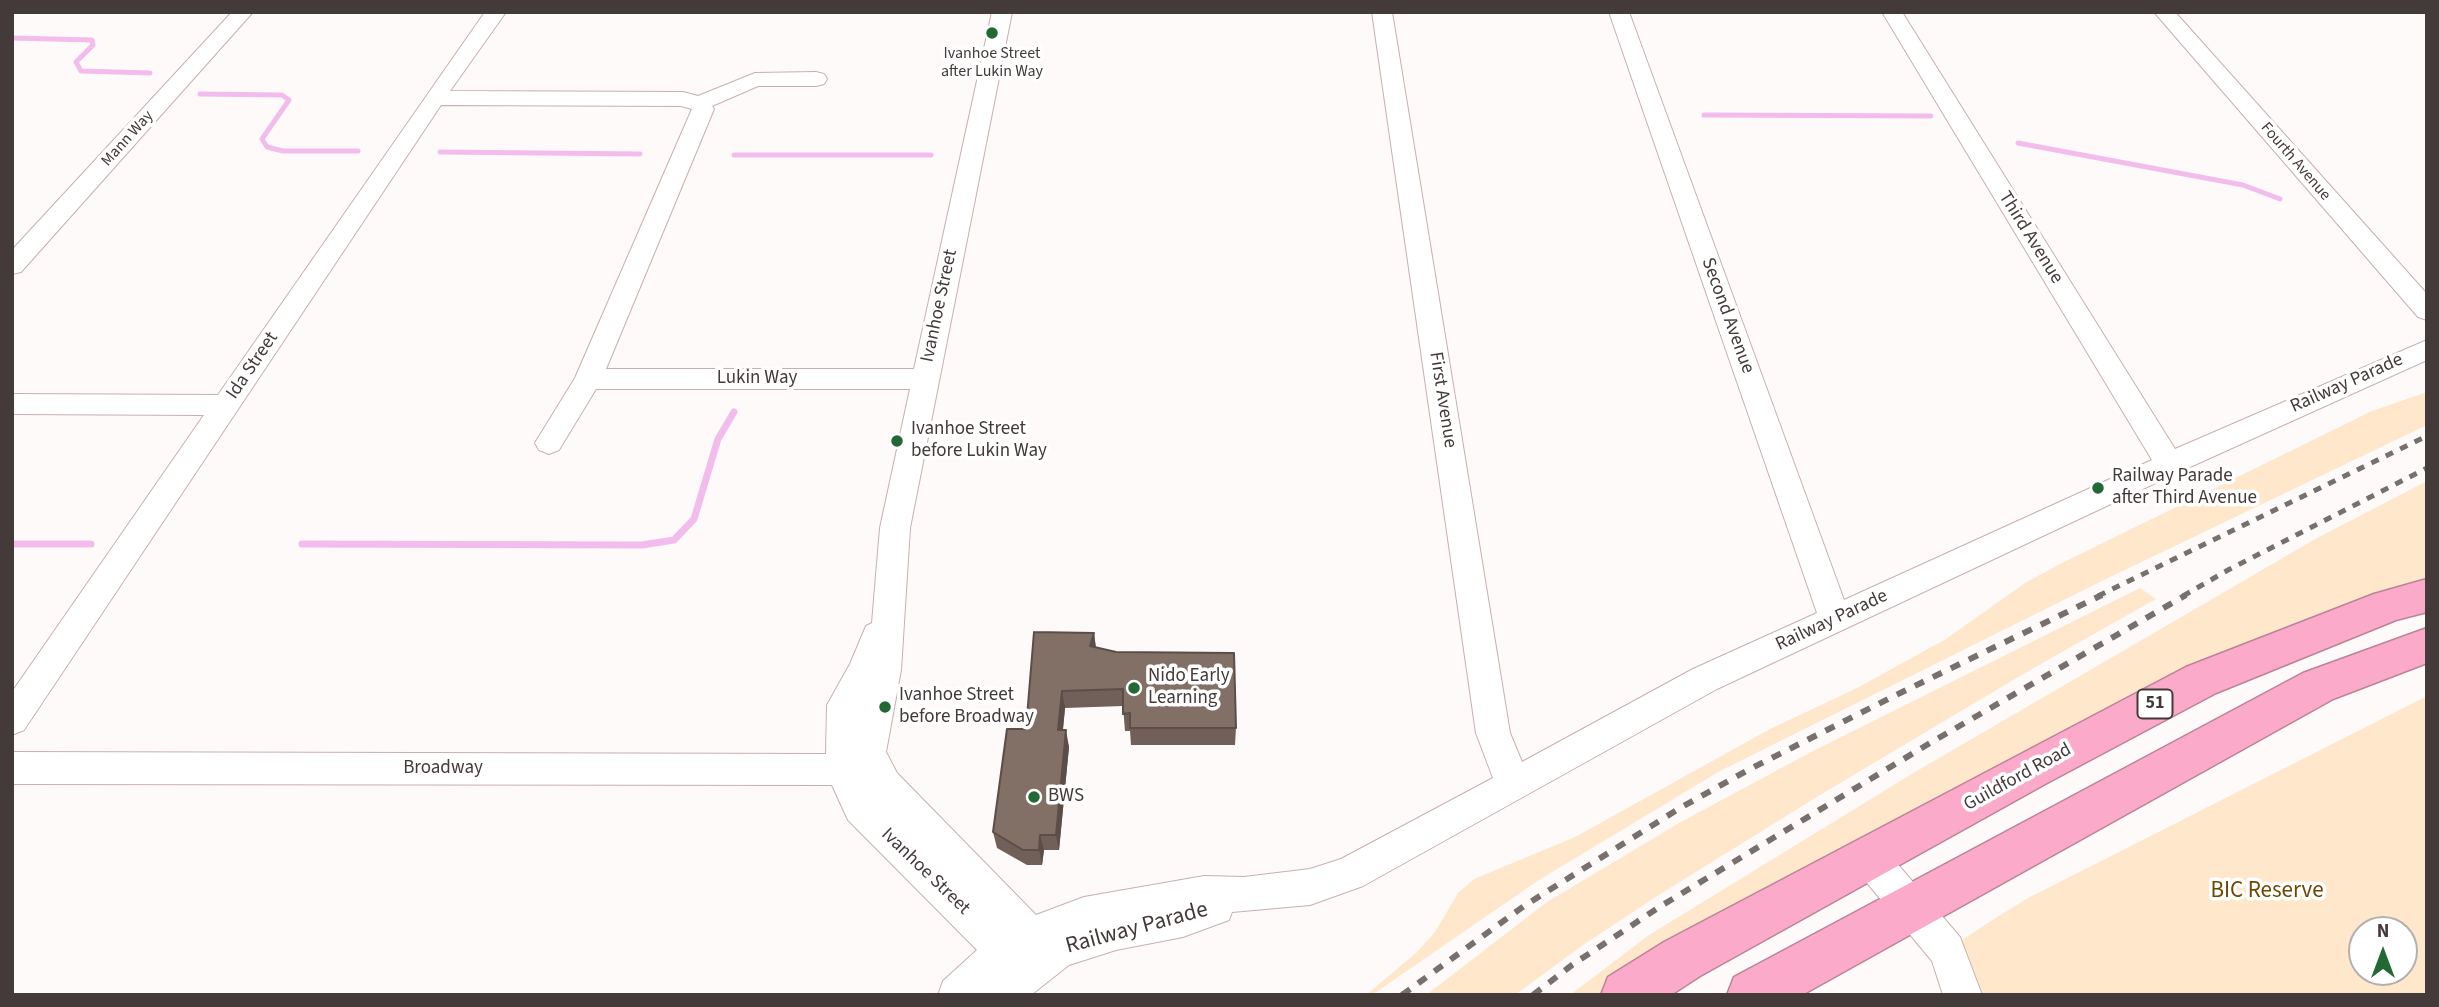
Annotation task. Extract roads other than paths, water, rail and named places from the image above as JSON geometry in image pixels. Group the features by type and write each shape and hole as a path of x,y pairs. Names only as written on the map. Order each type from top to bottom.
{"highway":[{"name":"Guildford Road","path":"1626,995 1682,959 2031,769 2201,680 2388,606 2427,595"},
{"path":"1752,995 1910,906 2318,686 2427,645"}],"street":[{"name":"Mann Way","path":"12,267 243,12"},
{"name":"Ida Street","path":"12,720 434,98 496,12"},
{"name":"Ivanhoe Street","path":"1002,12 895,528 885,670 869,752 859,768 861,809 1022,961"},
{"name":"First Avenue","path":"1382,12 1493,733 1505,766 1517,782"},
{"name":"Second Avenue","path":"1619,12 1835,620"},
{"name":"Third Avenue","path":"1892,12 2169,464"},
{"name":"Fourth Avenue","path":"2164,12 2427,312"},
{"path":"699,104 755,80 816,79"},
{"path":"434,98 683,99 699,104 703,109 588,379 549,443"},
{"name":"Railway Parade","path":"957,995 1022,961 1116,932 1183,919 1244,895 1310,887 1350,873 1705,679 2169,464 2427,349"},
{"name":"Lukin Way","path":"588,379 925,379"},
{"path":"12,404 226,405"},
{"name":"Broadway","path":"12,768 859,768"},
{"path":"1870,859 1947,950 1963,995"}],"waterway":[{"path":"12,38 92,40 93,45 76,62 81,71 150,73"},
{"path":"200,94 282,95 289,100 262,139 267,147 283,151 358,151"},
{"path":"1704,115 1931,116"},
{"path":"2018,143 2243,185 2280,199"},
{"path":"440,152 640,154"},
{"path":"734,155 931,155"},
{"path":"302,544 642,545 674,540 694,519 718,439 734,412"},
{"path":"12,544 91,544"}],"railway":[{"path":"2098,596 2427,436"},
{"path":"2183,596 2228,570 2427,468"},
{"path":"1402,995 1524,906 1680,808 1748,770 1896,695 2102,595"},
{"path":"1533,995 1572,965 1661,906 1930,743 2186,595"}],"place":[{"name":"Ivanhoe Street after Lukin Way","path":"992,33"},
{"name":"Ivanhoe Street before Lukin Way","path":"897,441"},
{"name":"Railway Parade after Third Avenue","path":"2098,488"},
{"name":"Nido Early Learning","path":"1134,688"},
{"name":"Ivanhoe Street before Broadway","path":"885,707"},
{"name":"BWS","path":"1034,797"}],"park label":[{"name":"BIC Reserve","path":"2267,892"}]}
